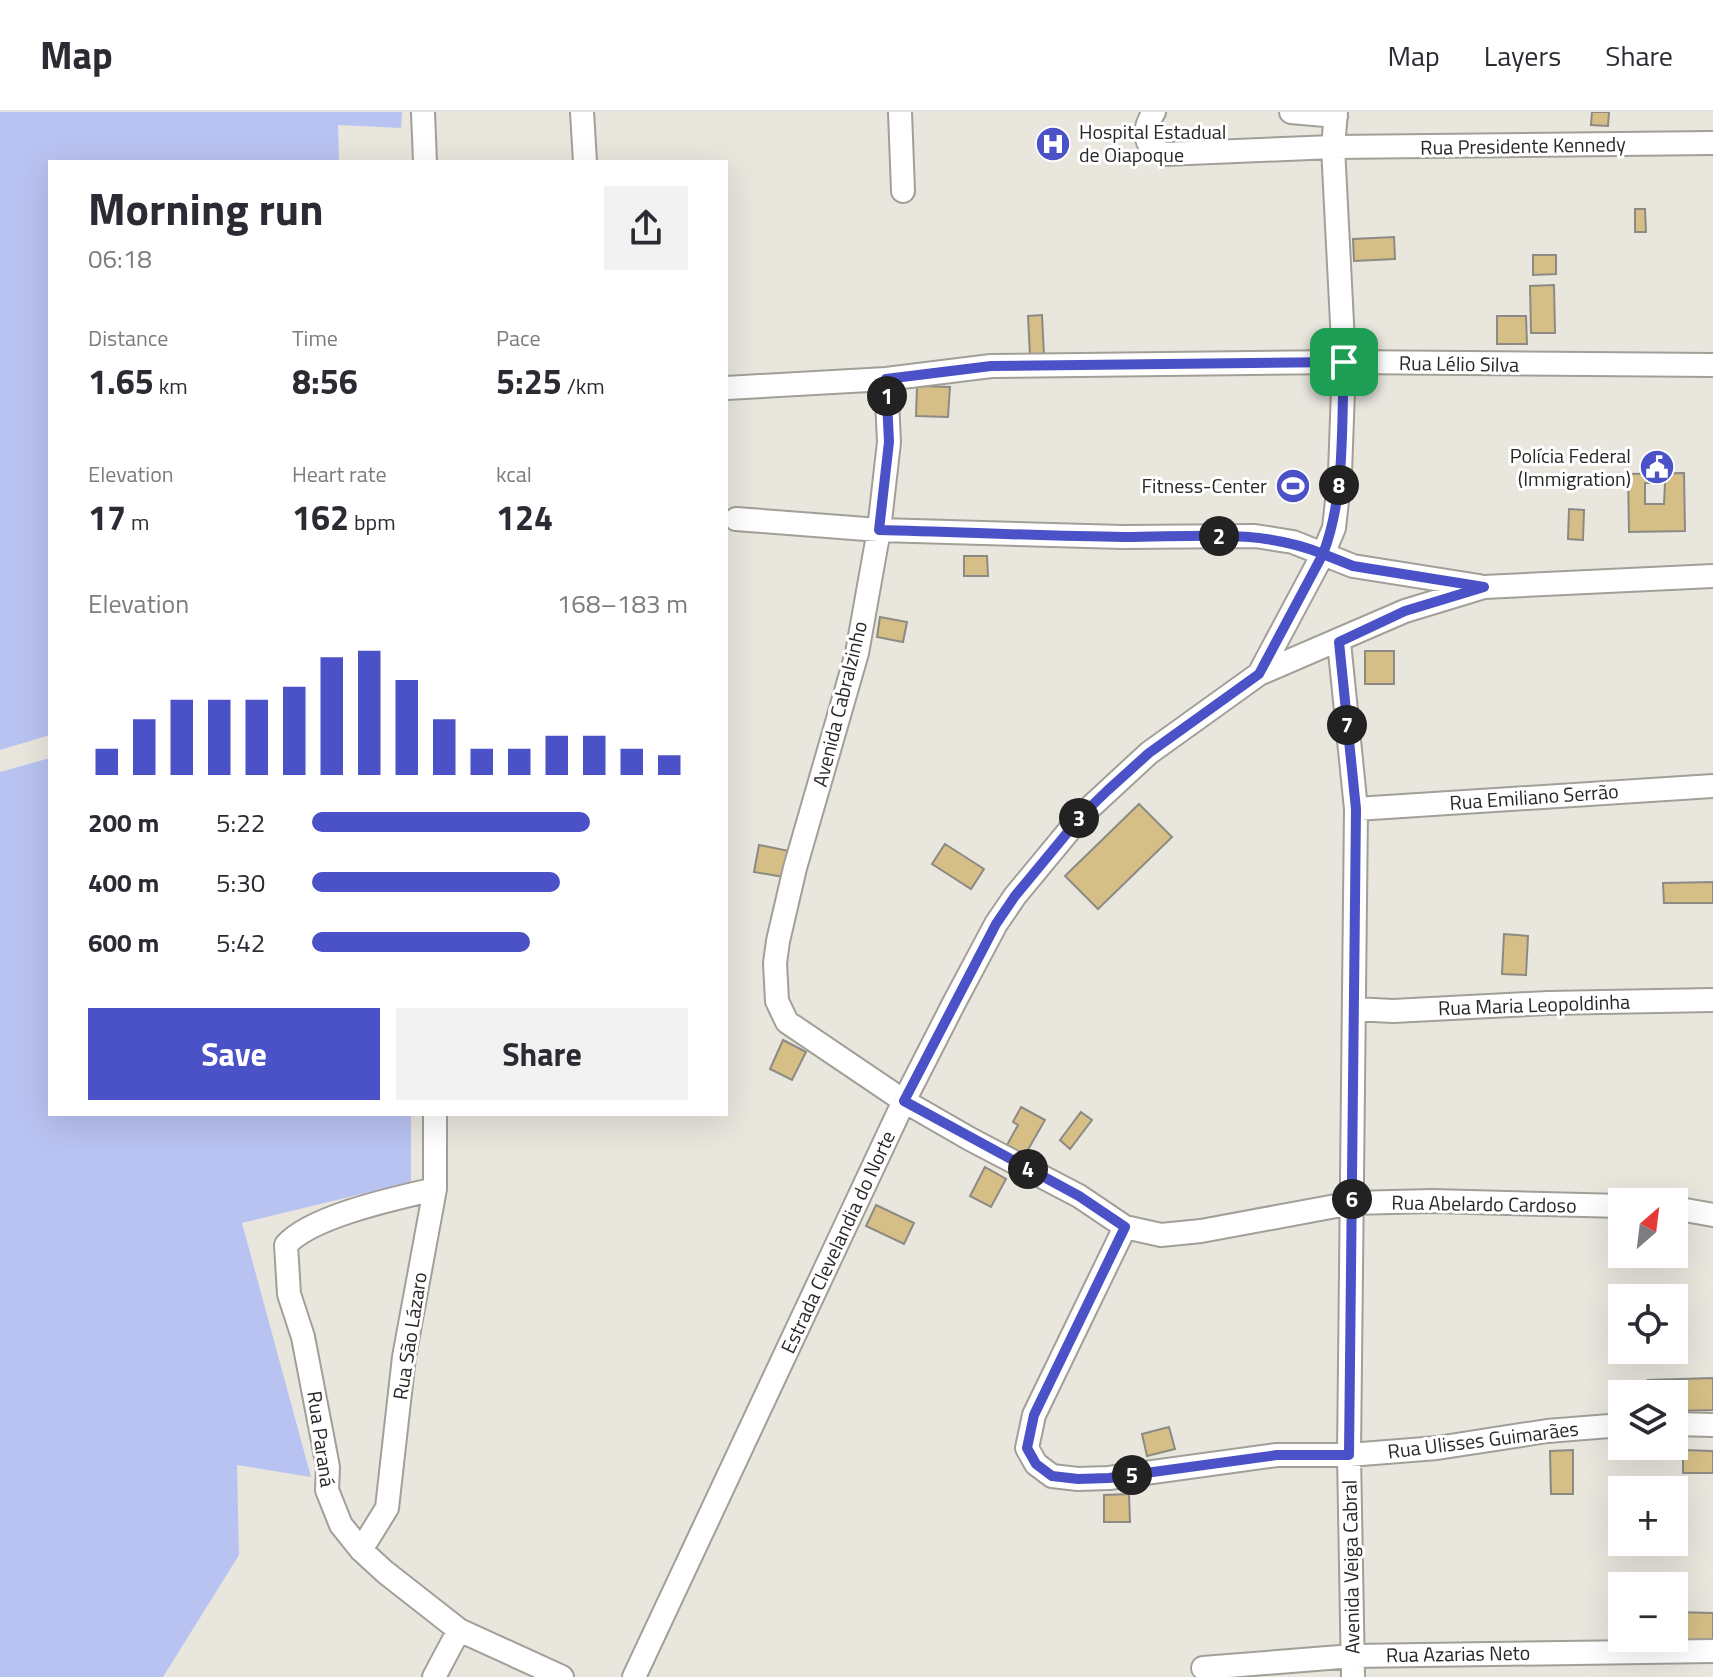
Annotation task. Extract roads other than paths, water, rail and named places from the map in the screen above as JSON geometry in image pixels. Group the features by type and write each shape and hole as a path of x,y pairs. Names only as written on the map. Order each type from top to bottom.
{"street":[{"path":"423,112 425,160"},
{"path":"582,112 585,160"},
{"path":"900,112 903,191"},
{"name":"Rua Presidente Kennedy","path":"1154,112 1147,124 1146,138 1152,149 1165,154 1333,147 1713,143"},
{"path":"1259,674 1323,554 1334,528 1337,504 1344,362 1333,147 1336,114 1291,112"},
{"name":"Rua Lélio Silva","path":"728,388 886,379 991,366 1344,362 1713,365"},
{"name":"Avenida Cabralzinho","path":"787,1022 777,1001 775,963 778,941 795,868 857,653 879,530 889,442 886,379"},
{"path":"736,519 879,530 1123,537 1255,536 1293,542 1353,566 1484,587 1713,576"},
{"path":"1259,674 1405,611 1484,587"},
{"name":"Avenida Veiga Cabral","path":"1339,642 1356,809 1349,1455 1353,1666"},
{"name":"Estrada Clevelandia do Norte","path":"634,1677 904,1101 996,924 1082,815 1149,753 1259,674"},
{"name":"Rua Emiliano Serrão","path":"1356,809 1713,786"},
{"name":"Rua Maria Leopoldinha","path":"1354,1009 1393,1011 1548,1003 1713,1000"},
{"name":"Rua Abelardo Cardoso","path":"787,1022 904,1101 1079,1196 1125,1227 1161,1235 1201,1231 1352,1203 1432,1201 1608,1206"},
{"name":"Rua São Lázaro","path":"361,1550 387,1508 404,1357 435,1189 435,1116"},
{"name":"Rua Paraná","path":"435,1189 342,1215 294,1235 286,1245 289,1294 303,1337 328,1467 327,1490 341,1525 361,1550 413,1595 459,1630 562,1677"},
{"path":"1688,1211 1713,1215"},
{"name":"Rua Ulisses Guimarães","path":"1125,1227 1034,1415 1027,1448 1036,1464 1052,1476 1109,1478 1277,1455 1349,1455 1437,1448 1547,1431 1608,1426"},
{"path":"1688,1424 1713,1425"},
{"path":"434,1677 459,1630"},
{"name":"Rua Azarias Neto","path":"1203,1668 1353,1666 1713,1651"}],"place":[{"name":"Hospital Estadual de Oiapoque","path":"1053,144"},
{"name":"Polícia Federal (Immigration)","path":"1657,467"},
{"name":"Fitness-Center","path":"1293,486"}]}
